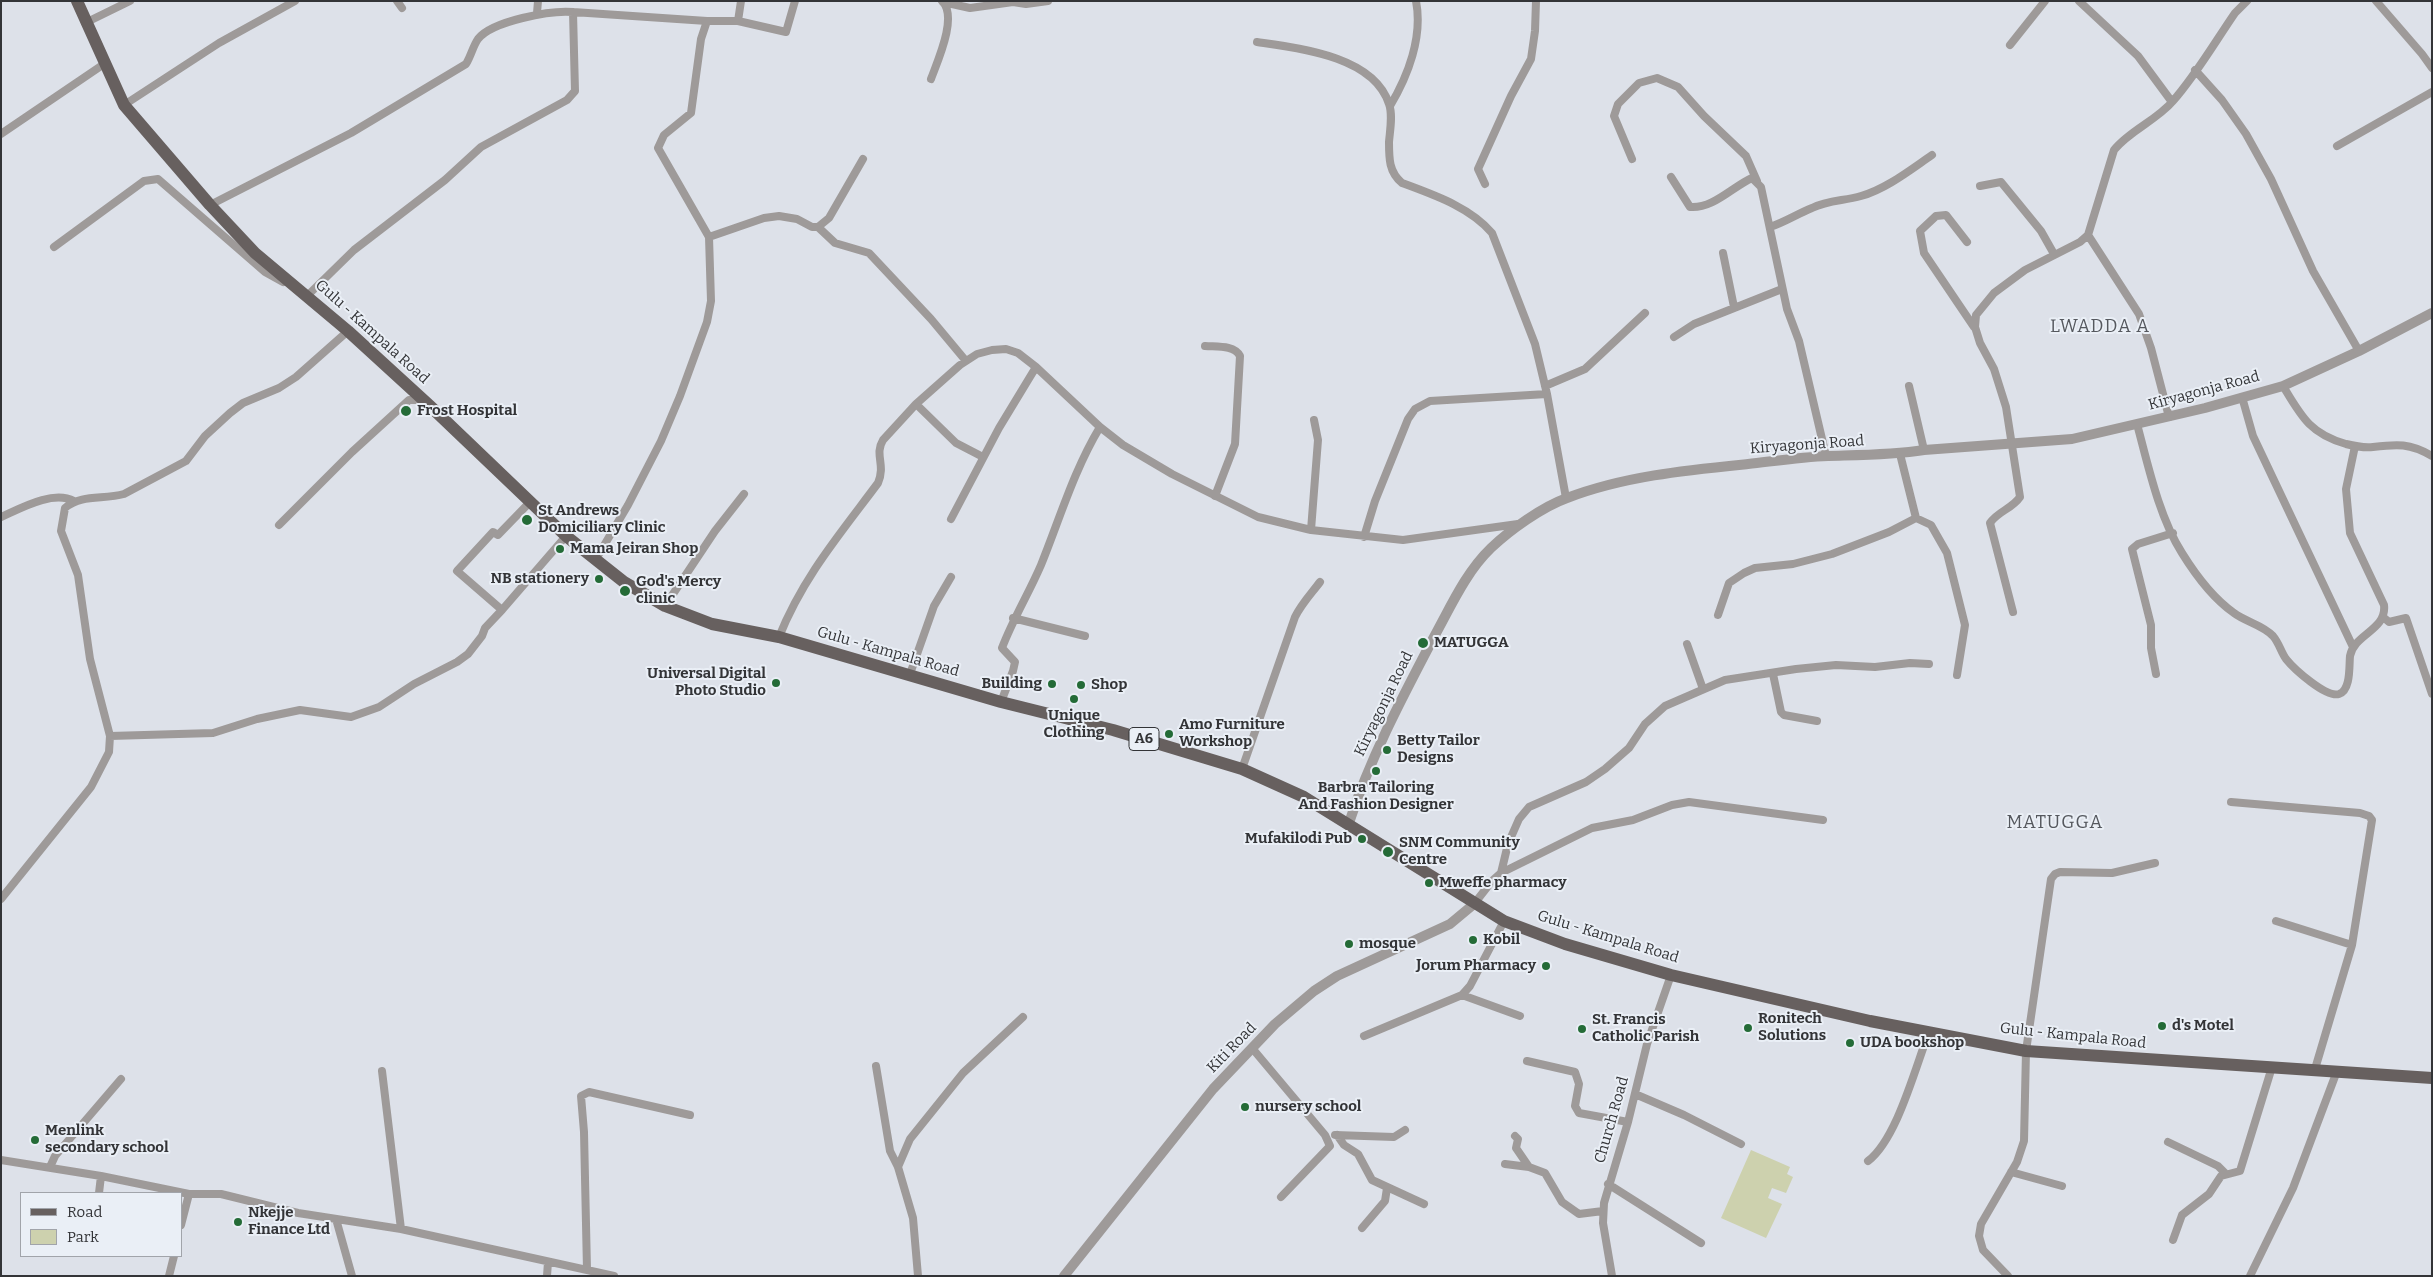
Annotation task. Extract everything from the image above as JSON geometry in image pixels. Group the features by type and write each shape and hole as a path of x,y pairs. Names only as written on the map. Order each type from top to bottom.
{"main road":[{"name":"Gulu - Kampala Road","path":"77,1 85,23 124,105 210,206 255,253 348,331 566,536 624,582 665,606 712,624 779,637 1001,702 1113,730 1242,768 1304,797 1504,921 1565,944 1671,975 1870,1021 2026,1051 2432,1078"}],"street":[{"path":"85,23 130,1"},
{"path":"124,105 219,43 296,1"},
{"path":"397,1 402,8"},
{"path":"537,13 538,1"},
{"path":"738,21 742,1"},
{"path":"210,206 352,134 466,64 473,54 477,40 486,32 537,13 573,12 707,21 738,21 786,32 795,1"},
{"path":"943,2 970,8 1013,2 1026,4 1048,1"},
{"path":"1390,106 1404,83 1411,61 1417,28 1416,1"},
{"path":"1485,184 1478,169 1511,96 1531,60 1535,31 1536,1"},
{"path":"2010,46 2045,1"},
{"path":"2079,1 2138,56 2172,102"},
{"path":"1974,327 1980,306 1994,293 2025,270 2088,235 2114,150 2122,140 2152,120 2172,102 2235,13 2247,1"},
{"path":"2376,1 2432,68"},
{"path":"931,79 942,49 949,18 948,9 943,2"},
{"path":"54,247 144,182 158,179 265,272 302,292 445,180 481,147 567,100 575,91 573,12"},
{"path":"596,559 628,505 661,441 707,322 711,301 709,237 658,148 664,135 691,113 701,39 707,21"},
{"path":"1257,42 1313,51 1349,64 1372,78 1383,90 1390,106 1389,162 1395,177 1402,183 1469,213 1482,222 1492,233 1535,344 1547,394 1566,498"},
{"path":"1,134 104,64"},
{"path":"2196,70 2222,100 2246,134 2271,179 2312,271 2359,351"},
{"path":"1632,159 1614,116 1618,104 1639,83 1657,78 1678,87 1704,116 1746,156 1758,183 1770,227 1786,309 1799,341 1826,456"},
{"path":"2336,146 2432,92"},
{"path":"1770,227 1787,222 1812,208 1834,200 1861,196 1883,187 1932,155"},
{"path":"709,237 764,218 779,216 797,219 812,227 818,227 829,218 863,159"},
{"path":"1671,177 1690,207 1698,208 1709,204 1752,178 1758,183"},
{"path":"1980,186 2001,182 2041,231 2054,254"},
{"path":"1967,242 1946,215 1936,216 1920,231 1924,253 1974,327 1997,378 2006,407 2020,497 2011,507 1994,518 1990,523 2014,612"},
{"path":"818,227 835,242 869,253 931,319 966,361"},
{"path":"2088,235 2140,314 2169,417"},
{"path":"1724,253 1734,307"},
{"path":"1674,337 1694,324 1782,289"},
{"path":"1545,386 1586,368 1645,313"},
{"name":"Kiryagonja Road","path":"1349,824 1359,792 1382,741 1412,679 1467,578 1490,549 1520,524 1566,498 1641,478 1826,456 1900,454 1924,450 2012,445 2072,439 2169,417 2283,386 2359,351 2432,313"},
{"path":"1,899 91,787 109,752 110,736 90,659 78,575 61,531 65,508 74,501 124,494 186,461 205,436 230,413 243,403 279,388 296,377 348,331"},
{"path":"1205,346 1229,348 1238,352 1240,356 1234,444 1215,496"},
{"path":"779,637 786,619 818,563 878,484 882,473 880,447 916,404 966,361 977,354 992,350 1006,349 1018,353 1036,366 1100,427 1143,458 1258,517 1311,530 1403,540 1520,524"},
{"path":"951,518 983,457 1036,366"},
{"path":"1909,386 1924,450"},
{"path":"2283,386 2312,428 2334,440 2355,446 2371,447 2400,444 2432,456"},
{"path":"1364,537 1385,475 1408,418 1415,409 1430,401 1547,394"},
{"path":"2137,424 2158,500 2180,551 2195,572 2227,607 2266,630 2277,642 2287,661 2317,687 2331,694 2338,694 2344,691 2347,685 2353,647 2252,436 2242,397"},
{"path":"279,525 352,452 409,400 423,400"},
{"path":"916,404 956,443 983,457"},
{"path":"1311,530 1318,440 1314,420"},
{"path":"1001,702 1013,672 1014,662 1002,648 1013,618 1039,570 1079,467 1100,427"},
{"path":"2355,446 2346,489 2350,533 2384,605 2384,617 2388,622 2406,618 2432,694"},
{"path":"1900,454 1916,518"},
{"path":"665,606 715,531 744,494"},
{"path":"1,517 50,498 67,497 74,501"},
{"path":"502,610 457,571 493,532 498,535 530,502"},
{"path":"1718,615 1729,583 1744,573 1755,568 1793,564 1832,554 1889,532 1916,518"},
{"path":"1916,518 1931,525 1946,553 1965,625 1957,675"},
{"path":"2156,674 2151,648 2151,625 2132,549 2138,544 2172,533"},
{"path":"110,736 212,733 257,719 300,710 351,717 379,707 414,684 457,662 468,654 486,628 566,536"},
{"path":"910,674 934,606 951,577"},
{"path":"1242,768 1295,617 1304,600 1312,594 1320,582"},
{"path":"2353,647 2384,617"},
{"path":"1013,618 1085,636"},
{"path":"1687,644 1703,688"},
{"path":"1501,873 1508,844 1520,819 1529,807 1586,782 1606,769 1629,748 1645,724 1665,706 1725,680 1773,674 1820,665 1875,667 1910,663 1929,664"},
{"path":"1773,674 1781,712 1784,715 1817,721"},
{"path":"1474,904 1492,880 1501,873 1592,828 1633,820 1672,805 1689,802 1823,820"},
{"path":"2231,802 2369,816 2372,826 2352,945 2314,1069"},
{"path":"2008,1276 1983,1250 1979,1236 1984,1218 2011,1172 2024,1141 2026,1051 2051,880 2055,874 2060,872 2112,874 2155,862"},
{"name":"Kiti Road","path":"1066,1275 1201,1104 1252,1048 1293,1008 1337,976 1450,924 1474,904"},
{"path":"1364,1036 1462,995 1476,976 1504,921"},
{"path":"2276,921 2352,945"},
{"name":"Church Road","path":"1612,1276 1605,1243 1603,1212 1608,1184 1628,1122 1647,1044 1671,975"},
{"path":"1462,995 1520,1016"},
{"path":"898,1167 910,1139 963,1073 1023,1017"},
{"path":"1868,1161 1877,1154 1892,1129 1929,1032"},
{"path":"1252,1048 1325,1135 1330,1146 1281,1197"},
{"path":"1527,1061 1575,1072 1580,1084 1575,1106 1576,1111 1579,1113 1628,1122"},
{"path":"876,1066 890,1151 898,1167 913,1218 918,1276"},
{"path":"2173,1240 2182,1214 2209,1194 2218,1180 2226,1174 2238,1172 2242,1166 2272,1067"},
{"path":"382,1071 402,1228"},
{"path":"2250,1276 2293,1188 2337,1071"},
{"path":"50,1167 55,1156 121,1079"},
{"path":"587,1270 584,1132 581,1096 590,1092 690,1115"},
{"path":"1635,1094 1684,1115 1741,1144"},
{"path":"1325,1135 1394,1137 1405,1130"},
{"path":"1338,1135 1344,1145 1358,1154 1372,1180 1424,1204"},
{"path":"1515,1136 1518,1139 1516,1148 1529,1167"},
{"path":"2168,1142 2218,1166 2226,1174"},
{"path":"1,1160 101,1176 179,1192"},
{"path":"1505,1164 1529,1167 1545,1173 1562,1202 1579,1214 1603,1212"},
{"path":"2011,1172 2062,1186"},
{"path":"99,1192 101,1176"},
{"path":"1608,1184 1701,1243"},
{"path":"1362,1228 1385,1201 1387,1188"},
{"path":"182,1193 221,1194 298,1213 402,1228 614,1276"},
{"path":"182,1221 189,1194"},
{"path":"336,1219 352,1276"},
{"path":"169,1276 174,1257"},
{"path":"548,1262 548,1276"}],"green space":[{"path":"1751,1150 1790,1167 1787,1174 1793,1177 1786,1193 1772,1188 1768,1198 1782,1204 1766,1238 1721,1218"}],"place":[{"name":"Frost Hospital","path":"406,411"},
{"name":"St Andrews Domiciliary Clinic","path":"527,520"},
{"name":"Mama Jeiran Shop","path":"560,549"},
{"name":"NB stationery","path":"599,579"},
{"name":"God's Mercy clinic","path":"625,591"},
{"name":"MATUGGA","path":"1423,643"},
{"name":"Universal Digital Photo Studio","path":"776,683"},
{"name":"Building","path":"1052,684"},
{"name":"Shop","path":"1081,685"},
{"name":"Unique Clothing","path":"1074,699"},
{"name":"Amo Furniture Workshop","path":"1169,734"},
{"name":"Betty Tailor Designs","path":"1387,750"},
{"name":"Barbra Tailoring And Fashion Designer","path":"1376,771"},
{"name":"Mufakilodi Pub","path":"1362,839"},
{"name":"SNM Community Centre","path":"1388,852"},
{"name":"Mweffe pharmacy","path":"1429,883"},
{"name":"Kobil","path":"1473,940"},
{"name":"mosque","path":"1349,944"},
{"name":"Jorum Pharmacy","path":"1546,966"},
{"name":"d's Motel","path":"2162,1026"},
{"name":"Ronitech Solutions","path":"1748,1028"},
{"name":"St. Francis Catholic Parish","path":"1582,1029"},
{"name":"UDA bookshop","path":"1850,1043"},
{"name":"nursery school","path":"1245,1107"},
{"name":"Menlink secondary school","path":"35,1140"},
{"name":"Nkejje Finance Ltd","path":"238,1222"}],"district":[{"name":"LWADDA A","path":"2100,327"},
{"name":"MATUGGA","path":"2055,823"}]}
